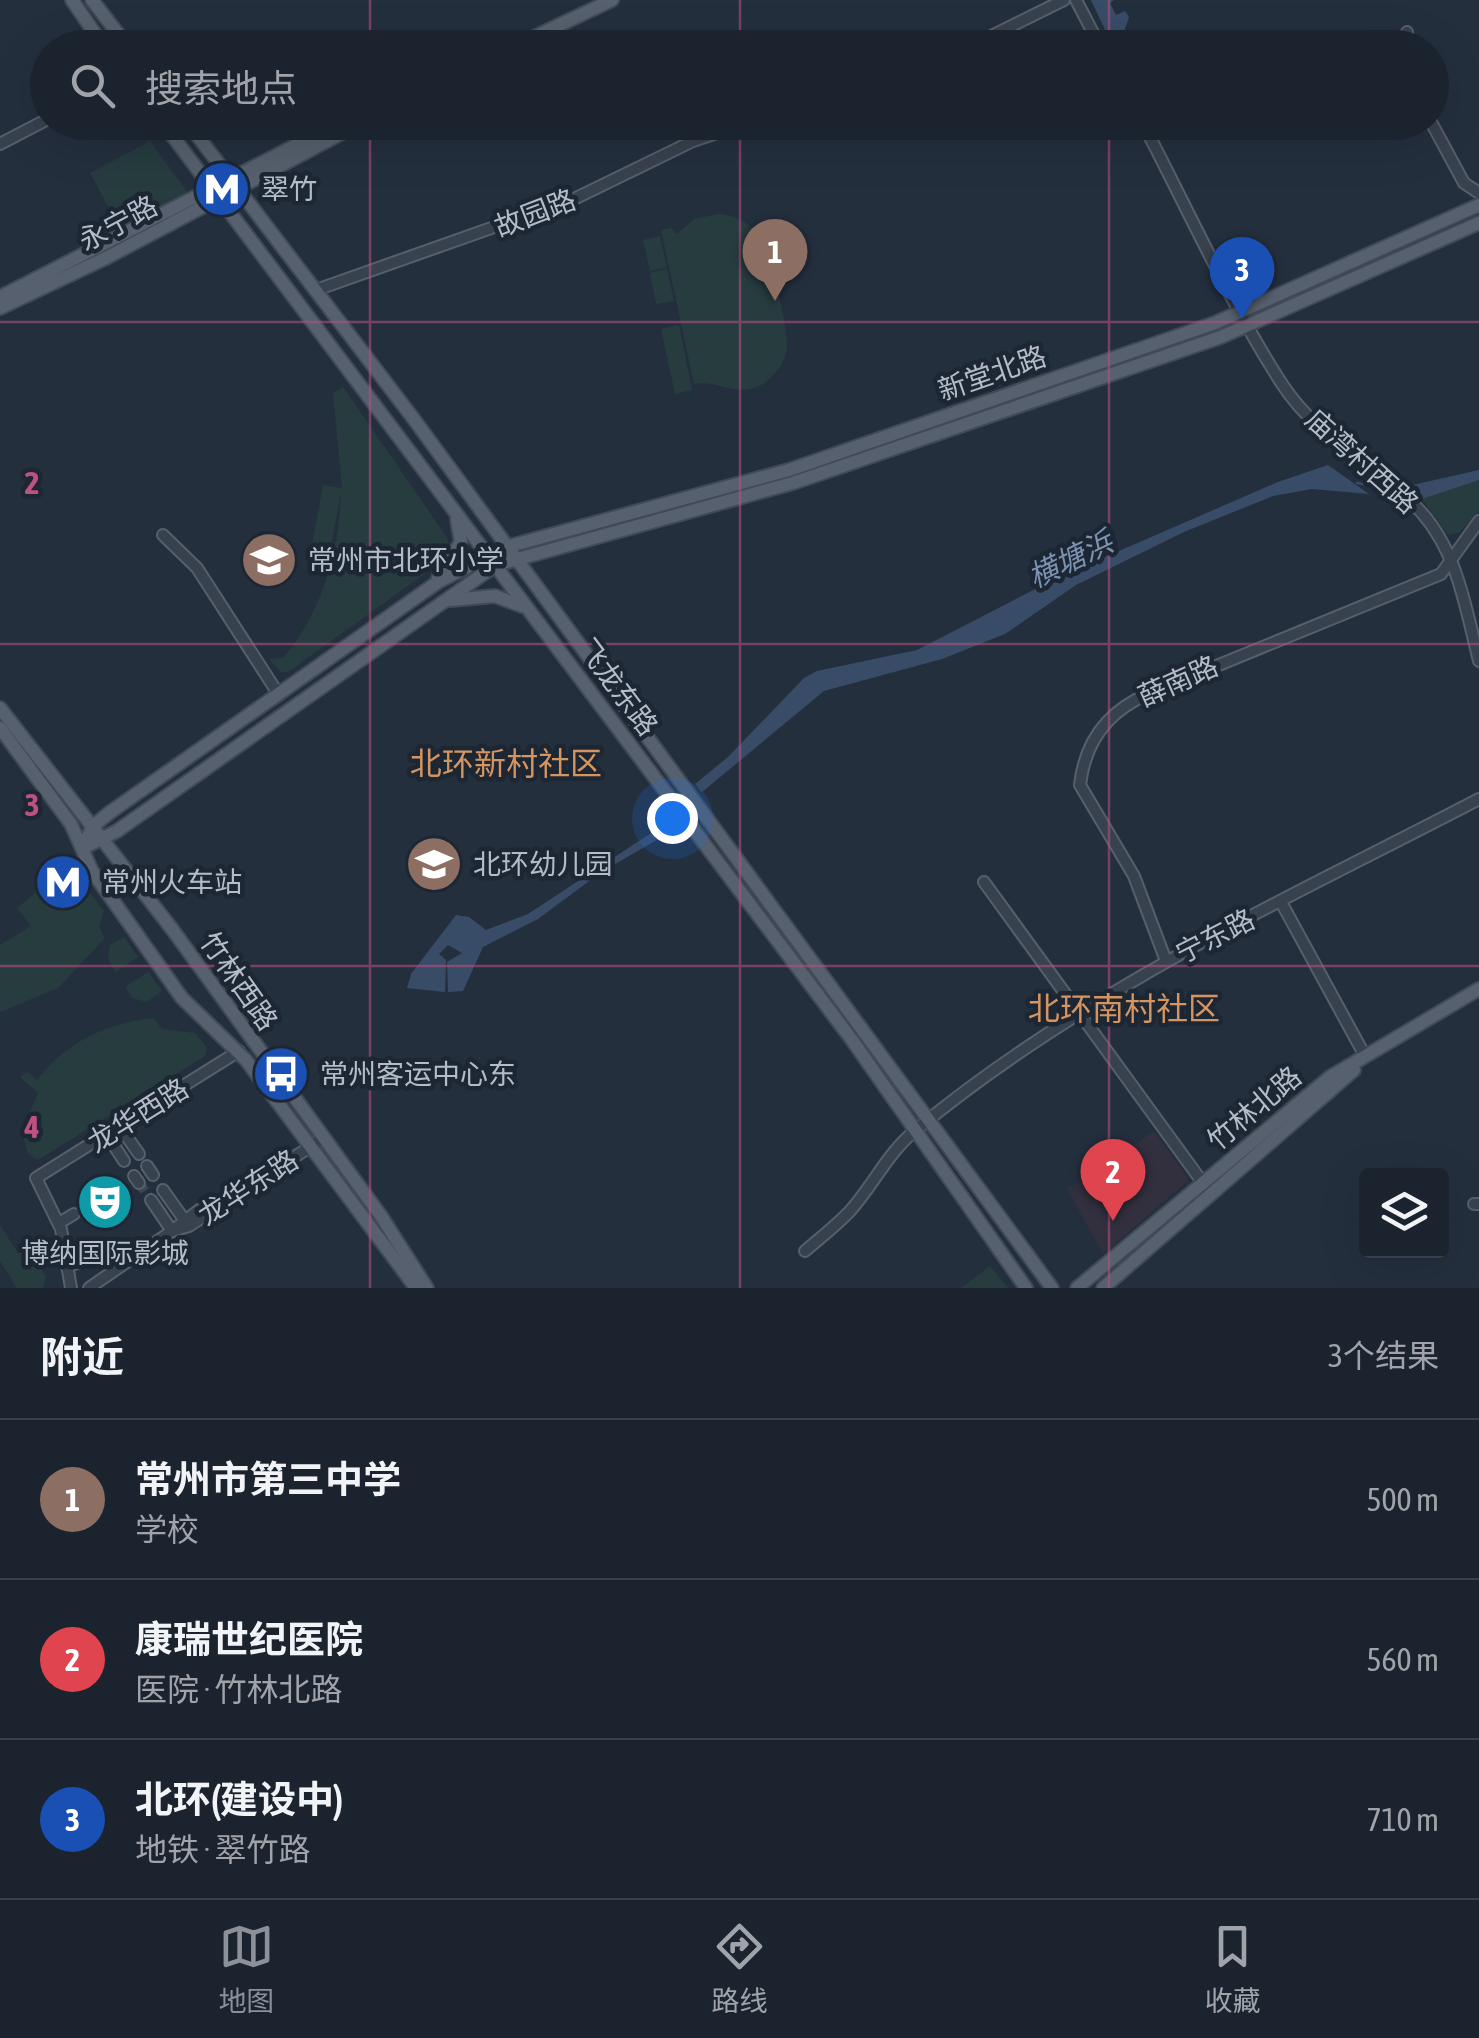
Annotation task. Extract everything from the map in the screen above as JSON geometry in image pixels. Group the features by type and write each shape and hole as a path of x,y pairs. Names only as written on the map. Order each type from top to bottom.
{"main road":[{"path":"72,0 92,30"},
{"path":"92,0 114,30"},
{"path":"549,30 612,0"},
{"name":"飞龙东路","path":"176,140 915,1130 1026,1288"},
{"name":"飞龙东路","path":"201,140 316,290 1052,1288"},
{"name":"永宁路","path":"235,184 310,140"},
{"name":"永宁路","path":"0,297 326,140"},
{"name":"永宁路","path":"0,308 108,258 215,192"},
{"name":"新堂北路","path":"510,553 789,470 1242,310 1479,205"},
{"name":"新堂北路","path":"510,553 793,483 1249,324 1479,223"},
{"path":"430,587 461,542 460,527 447,501"},
{"path":"82,848 92,826 430,587 510,553"},
{"path":"82,848 100,841 442,602 491,559"},
{"path":"442,602 469,595 495,596 528,610"},
{"name":"竹林西路","path":"0,708 92,826 416,1288"},
{"name":"竹林西路","path":"0,728 71,824 102,886 182,998 239,1051 380,1216 427,1288"},
{"name":"竹林北路","path":"1077,1288 1330,1077 1479,989"},
{"name":"竹林北路","path":"1102,1288 1336,1084 1379,1054 1479,999"}],"street":[{"path":"1003,30 1064,0"},
{"path":"1076,0 1092,30"},
{"path":"0,144 30,128"},
{"name":"故园路","path":"316,290 576,198 695,140"},
{"name":"庙湾村西路","path":"1152,140 1249,324 1294,399 1328,438 1407,500 1430,524 1450,560 1479,661"},
{"path":"1440,140 1464,183 1479,193"},
{"name":"薛南路","path":"1166,961 1134,876 1080,784 1086,756 1105,722 1136,699 1441,574 1479,521"},
{"path":"163,535 197,568 279,695"},
{"name":"宁东路","path":"805,1251 850,1210 890,1154 915,1130 1079,1013 1166,961 1479,799"},
{"path":"984,882 1203,1183"},
{"path":"1281,902 1364,1054"},
{"name":"龙华西路","path":"59,1223 36,1178 239,1051"},
{"path":"120,1128 138,1154"},
{"path":"108,1135 124,1161"},
{"name":"龙华东路","path":"90,1288 314,1141"},
{"path":"163,1190 187,1223"},
{"path":"151,1200 172,1231"},
{"path":"71,1288 59,1223 74,1214"},
{"path":"66,1266 78,1263 90,1245 101,1253"}],"shaded area":[{"path":"1154,1131 1189,1180 1103,1254 1067,1188 1087,1179"}],"green space":[{"path":"150,141 188,193 187,199 121,230 90,173"},
{"path":"718,214 740,220 758,235 768,257 787,338 778,369 761,385 743,390 694,384 661,230 671,228 677,234 694,219"},
{"path":"660,236 667,267 650,271 643,240"},
{"path":"667,269 674,301 656,304 650,273"},
{"path":"679,325 692,390 675,394 661,329"},
{"path":"343,387 448,539 447,556 288,672 281,672 269,659 283,658 297,640 318,601 332,559 341,492 327,569 308,566 323,485 342,488 333,393"},
{"path":"1479,480 1479,512 1459,533 1448,535 1422,499"},
{"path":"68,865 104,911 99,927 105,938 58,988 0,1012 0,945 31,926 17,908"},
{"path":"124,937 138,957 116,972 108,959 110,945"},
{"path":"148,972 162,991 147,1002 132,998 125,987"},
{"path":"154,1018 162,1029 195,1033 207,1048 205,1056 38,1160 28,1154 22,1131 38,1093 20,1077 27,1072 37,1080 61,1055 89,1037 120,1024"},
{"path":"0,1225 18,1253 28,1247 46,1276 43,1288 17,1288 0,1261"},
{"path":"990,1266 1008,1288 961,1288"}],"water":[{"path":"1091,0 1114,0 1110,3 1116,15 1125,11 1129,17 1125,30 1105,30"},
{"path":"1328,465 1369,494 1312,489 1273,496 1184,532 1076,585 1005,634 942,659 824,691 702,792 695,784 728,757 804,678 817,671 917,650 1059,577 1278,482"},
{"path":"1479,470 1479,480 1422,499 1408,486"},
{"path":"671,820 677,828 600,873 538,919 483,947 463,991 448,992 447,962 462,953 448,945 439,954 446,960 445,992 407,988 411,974 456,915 469,917 486,930 528,914"}],"waterway":[{"name":"横塘浜","path":"1357,483 1389,488"}],"tunnel":[{"path":"139,1183 151,1200"}],"place":[{"name":"翠竹","path":"222,189"},
{"name":"常州市第三中学","path":"775,301"},
{"name":"北环(建设中)","path":"1242,319"},
{"name":"常州市北环小学","path":"269,560"},
{"name":"北环幼儿园","path":"434,864"},
{"name":"常州火车站","path":"63,882"},
{"name":"常州客运中心东","path":"281,1074"},
{"name":"博纳国际影城","path":"105,1202"},
{"name":"康瑞世纪医院","path":"1113,1221"}],"district":[{"name":"北环新村社区","path":"506,763"},
{"name":"北环南村社区","path":"1124,1008"}]}
